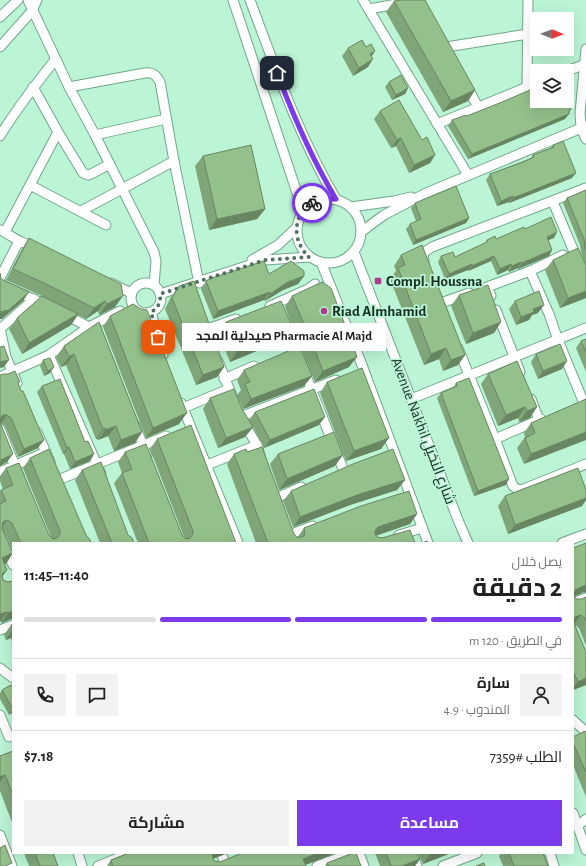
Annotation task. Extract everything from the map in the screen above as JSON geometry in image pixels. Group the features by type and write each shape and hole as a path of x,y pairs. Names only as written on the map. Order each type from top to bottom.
{"street":[{"path":"0,17 18,0"},
{"path":"28,0 55,60 110,164 154,252 156,261 154,285"},
{"path":"0,47 32,11 37,0"},
{"path":"234,0 303,211"},
{"path":"250,0 282,87 324,179 336,199"},
{"path":"363,0 468,175"},
{"path":"527,86 528,0"},
{"path":"369,9 420,2"},
{"path":"446,47 528,34"},
{"path":"586,49 580,113 586,139"},
{"path":"0,136 9,120 55,60"},
{"path":"574,68 585,64"},
{"path":"69,87 145,73 153,73 157,77 160,82 174,161 194,286"},
{"path":"464,80 478,107"},
{"path":"437,124 530,85"},
{"path":"33,87 83,173 92,174 110,164"},
{"path":"95,135 166,119"},
{"path":"361,232 384,215 424,194 584,127"},
{"path":"47,254 19,241 2,230 30,185 58,132"},
{"path":"81,212 174,161"},
{"path":"30,185 106,225"},
{"path":"429,274 422,256 427,249 553,202 586,188"},
{"path":"351,207 394,201 424,194"},
{"path":"327,198 336,199 351,207 359,219 361,232 359,242 354,252 340,261 333,263 321,262 309,257 302,250 298,242 296,228 298,219 310,204 327,198"},
{"path":"553,202 586,280"},
{"path":"235,269 278,245 296,228"},
{"path":"0,278 19,241"},
{"path":"441,303 530,271 574,250"},
{"name":"Avenue Nakhil شارع النخيل","path":"354,252 468,542"},
{"path":"160,294 194,286 235,269 265,260 309,257"},
{"path":"321,262 365,375 405,494 428,542"},
{"path":"530,271 549,314 582,401"},
{"path":"103,280 131,293"},
{"path":"148,283 154,285 160,294 160,304 151,312 140,312 132,305 130,300 134,287 140,284 148,283"},
{"path":"0,284 94,327"},
{"path":"264,308 279,310 315,284"},
{"path":"487,286 523,378"},
{"path":"21,392 6,357 0,329 34,299"},
{"path":"0,377 12,370 49,355 132,305"},
{"path":"279,310 292,350 311,390 343,469"},
{"path":"151,312 165,362"},
{"path":"207,329 245,315"},
{"path":"411,398 586,328"},
{"path":"455,339 513,486 519,490 585,467"},
{"path":"214,350 240,417 257,445 264,465"},
{"path":"49,355 103,479"},
{"path":"224,379 260,364"},
{"path":"356,371 365,375"},
{"path":"240,417 344,376"},
{"path":"184,408 229,389"},
{"path":"495,439 543,418 528,392"},
{"path":"178,395 184,408 184,428 207,466 238,542"},
{"path":"132,418 149,461"},
{"path":"33,422 59,484 98,465 184,428"},
{"path":"0,429 23,486"},
{"path":"207,466 257,445"},
{"path":"0,472 46,451"},
{"path":"276,498 309,483"},
{"path":"289,535 324,522"},
{"path":"387,539 422,528"},
{"path":"565,542 586,534"},
{"path":"0,536 12,563"},
{"path":"574,603 586,598"},
{"path":"0,630 12,625"},
{"path":"0,668 9,675"},
{"path":"0,715 7,737"},
{"path":"574,721 586,732"},
{"path":"574,816 586,850"},
{"path":"577,826 586,819"},
{"path":"1,841 12,866"},
{"path":"78,854 82,866"},
{"path":"98,866 128,854"},
{"path":"317,866 349,854"},
{"path":"359,854 364,866"},
{"path":"412,854 417,866"},
{"path":"443,866 457,857 472,854"},
{"path":"550,854 554,866"}],"building":[{"path":"425,0 475,90 451,101 394,1"},
{"path":"362,40 366,47 371,44 375,51 370,54 373,59 359,68 348,48"},
{"path":"401,75 408,88 396,95 389,82"},
{"path":"530,90 530,108 571,109 569,110 569,114 472,154 452,120 466,115 467,116"},
{"path":"399,100 422,140 427,137 435,155 414,165 401,138 397,140 380,111"},
{"path":"563,141 576,173 513,198 513,196 501,201 490,174 523,162 534,157 533,155 554,147 553,145"},
{"path":"251,145 265,209 217,219 203,156"},
{"path":"456,186 469,218 416,240 410,224 421,219 415,203"},
{"path":"586,190 586,250 584,246 584,239 567,198"},
{"path":"551,217 557,232 547,237 552,250 522,263 521,262 512,266 511,264 500,269 494,256 449,274 441,256 453,252 455,257 487,242 487,240 495,236 496,239 524,227 525,229"},
{"path":"29,238 121,284 123,296 107,304 105,301 94,308 13,269"},
{"path":"422,245 465,355 451,360 446,348 431,354 398,268 405,265 401,255"},
{"path":"578,248 586,265 586,291 568,298 553,260"},
{"path":"264,261 269,274 291,261 304,271 304,276 288,282 270,294 270,292 218,311 206,281"},
{"path":"0,273 3,280 29,292 9,310 0,312"},
{"path":"194,281 224,367 203,375 172,298 179,286"},
{"path":"322,282 331,288 357,357 323,371 310,338 312,337 307,323 304,324 292,296"},
{"path":"488,285 501,322 473,333 459,295"},
{"path":"539,291 544,305 533,309 534,312 521,317 515,301"},
{"path":"42,296 78,314 29,343 17,318"},
{"path":"281,301 293,328 237,351 226,322"},
{"path":"133,304 141,309 147,310 187,413 153,428 110,316"},
{"path":"99,322 142,432 121,440 116,426 105,430 105,428 103,429 74,354 69,357 64,346"},
{"path":"586,339 586,352 581,341"},
{"path":"560,344 567,361 543,371 536,354"},
{"path":"4,346 9,360 0,362 0,347"},
{"path":"300,346 312,376 251,399 245,384 250,382 244,370"},
{"path":"50,358 54,367 48,371 43,360"},
{"path":"517,361 537,407 527,411 525,407 506,415 488,374"},
{"path":"362,368 389,438 354,451 327,382"},
{"path":"15,371 20,382 18,383 21,391 23,391 44,440 24,449 11,418 7,415 3,415 0,419 0,375"},
{"path":"469,378 509,479 478,491 441,393 457,386 456,383"},
{"path":"60,379 85,442 88,441 94,454 75,462 69,447 67,448 42,386"},
{"path":"234,389 242,409 253,427 226,438 210,398"},
{"path":"314,389 325,417 270,440 255,412"},
{"path":"586,399 586,432 531,454 525,438 535,433 531,423"},
{"path":"0,422 13,454 1,460 0,458"},
{"path":"191,425 236,542 149,542 122,473 132,469 125,452 146,444 182,535 186,539 190,538 193,534 157,439"},
{"path":"334,432 343,455 287,479 278,454"},
{"path":"262,447 294,534 298,538 304,536 304,528 361,506 409,491 417,514 378,527 375,534 377,537 382,538 410,530 415,542 268,542 234,454 246,449 247,452"},
{"path":"49,449 86,535 91,542 21,542 12,523 7,520 3,522 2,528 12,553 2,558 7,570 2,574 3,580 8,582 12,581 12,611 0,614 0,504 6,501 1,490 13,485 6,468 19,463 49,535 53,539 57,538 60,534 30,458"},
{"path":"393,449 405,480 357,495 300,517 291,491 353,464"},
{"path":"101,462 128,535 132,538 134,542 112,542 82,470"},
{"path":"578,468 586,490 586,498 515,525 505,496"},
{"path":"586,543 586,585 575,590 574,596 574,548"},
{"path":"574,596 576,599 586,597 586,621 581,615 575,617 574,623"},
{"path":"574,623 586,652 586,678 578,682 574,673"},
{"path":"11,685 12,686 12,707 2,690"},
{"path":"585,731 586,732 586,772 574,745 574,736"},
{"path":"12,751 12,792 5,775 0,777 0,756"},
{"path":"5,845 12,863 5,866 0,866 0,848"},
{"path":"35,854 53,854 58,866 40,866"},
{"path":"126,854 213,854 214,861 220,862 240,854 316,854 303,859 306,866 113,866 111,860"},
{"path":"350,854 356,854 361,866 329,866 327,863"},
{"path":"386,854 418,854 420,859 402,866 391,866"},
{"path":"509,854 543,854 548,866 514,866"},
{"path":"484,863 485,866 476,866"}],"way so far":[{"path":"158,337 151,312 154,311 160,304 160,294 190,284 199,283 235,269 265,260 309,257 302,250 298,242 296,228 300,215 306,207 312,203"}],"place":[{"name":"Compl. Houssna","path":"378,281"},
{"name":"Riad Almhamid","path":"324,311"},
{"name":"Pharmacie Al Majd صيدلية المجد","path":"158,337"}],"route":[{"path":"277,73 324,179 336,199 327,198 312,203"}]}
